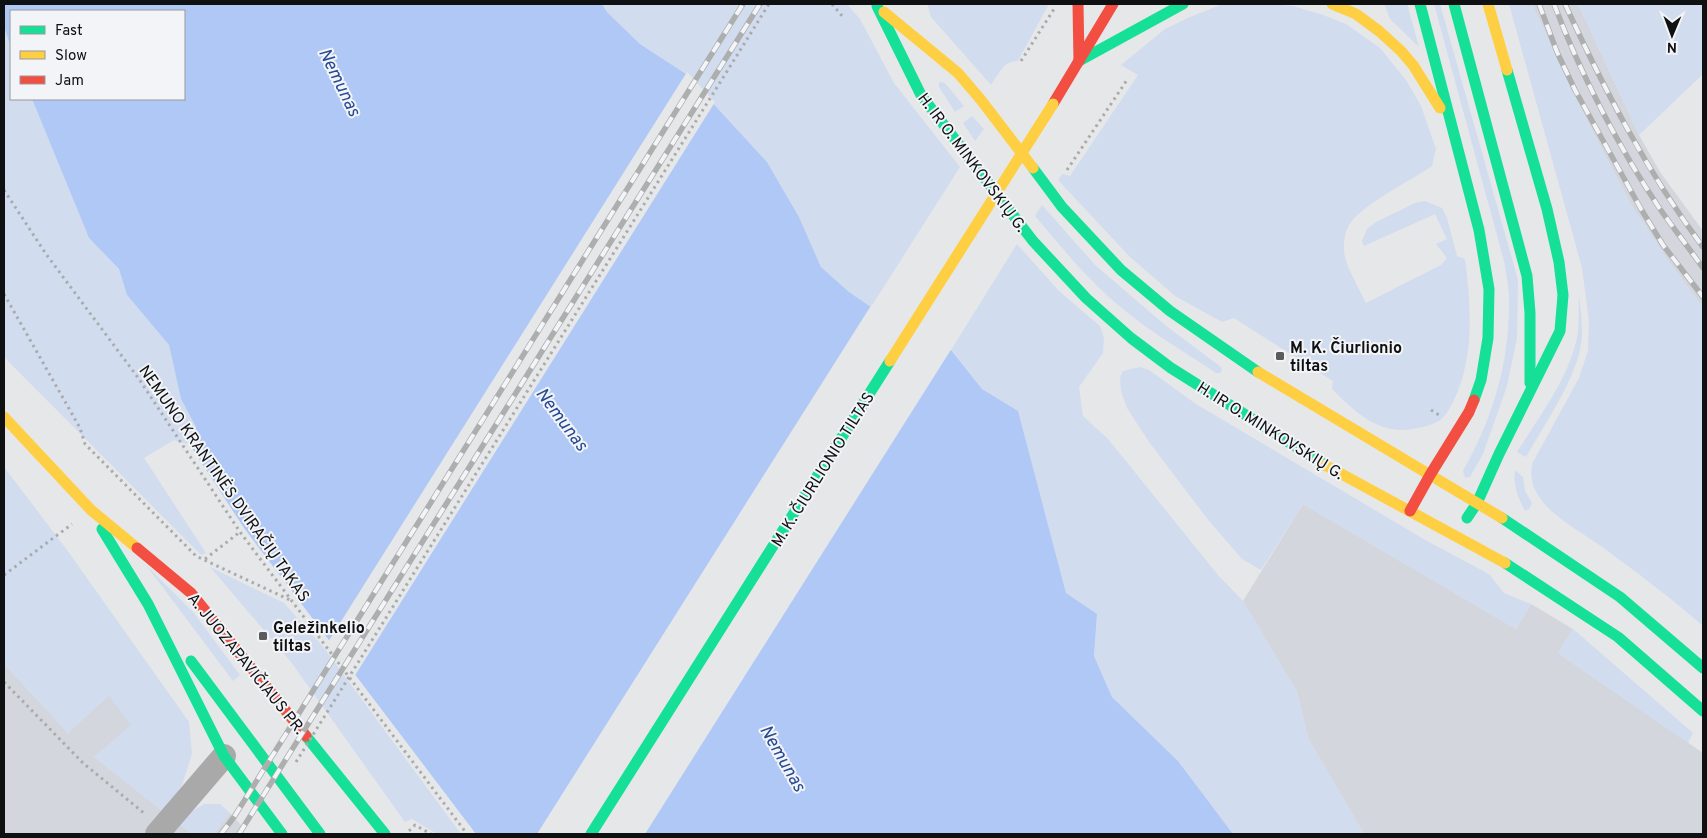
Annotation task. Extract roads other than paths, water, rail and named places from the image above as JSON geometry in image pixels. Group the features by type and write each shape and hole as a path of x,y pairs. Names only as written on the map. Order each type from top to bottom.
{"main road":[{"path":"1078,4 1079,61 1183,4"},
{"name":"M. K. ČIURLIONIO TILTAS","path":"591,834 1053,104 1113,4"},
{"path":"1332,4 1356,14 1379,31 1401,52 1413,65 1453,129"},
{"path":"1410,511 1469,412 1481,380 1488,338 1488,289 1479,230 1420,4"},
{"path":"1454,4 1527,276 1530,313 1530,390"},
{"path":"1456,536 1477,503 1560,331 1563,294 1559,262 1547,210 1488,4"},
{"name":"H. IR O. MINKOVSKIŲ G.","path":"876,5 958,73 981,100 1062,207 1121,270 1170,312 1255,370 1524,532 1620,597 1703,668"},
{"name":"H. IR O. MINKOVSKIŲ G.","path":"876,5 921,95 1033,241 1086,298 1131,338 1171,368 1319,462 1505,563 1618,637 1703,711"},
{"name":"A. JUOZAPAVIČIAUS PR.","path":"4,417 91,510 191,593 385,834"},
{"name":"A. JUOZAPAVIČIAUS PR.","path":"91,510 148,604 224,756 282,834"},
{"name":"A. JUOZAPAVIČIAUS PR.","path":"148,604 320,834"}],"street":[{"path":"160,831 224,756"}],"water":[{"name":"Nemunas","path":"4,4 602,4 607,12 640,44 686,74 767,162 799,217 821,267 849,292 871,307 951,350 982,389 1018,411 1066,593 1097,614 1094,656 1112,697 1178,761 1233,834 476,834 244,528 190,445 196,427 181,399 169,345 127,295 119,269 89,238 32,100 185,100 185,10 10,10 10,44 4,27"}],"railway":[{"path":"221,834 234,817 743,4"},
{"path":"239,834 760,4"},
{"path":"1539,4 1557,52 1575,90 1641,209 1663,245 1703,297"},
{"path":"1554,4 1588,83 1615,136 1660,209 1703,268"},
{"path":"1565,4 1595,67 1645,160 1703,247"}],"place":[{"name":"M. K. Čiurlionio tiltas","path":"1280,356"},
{"name":"Geležinkelio tiltas","path":"263,636"}]}
